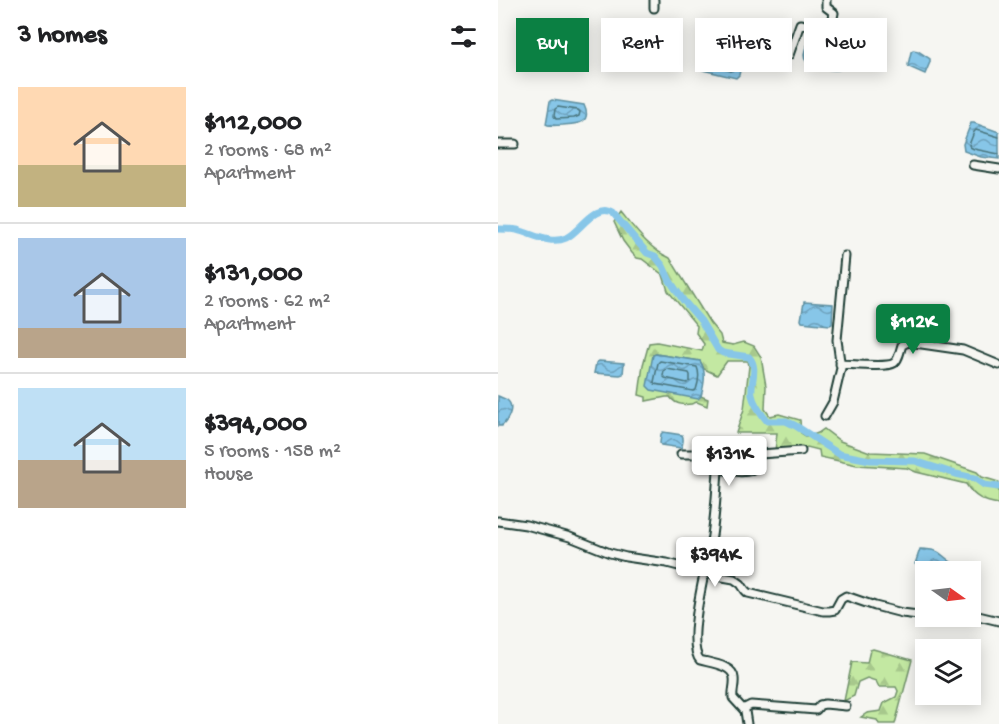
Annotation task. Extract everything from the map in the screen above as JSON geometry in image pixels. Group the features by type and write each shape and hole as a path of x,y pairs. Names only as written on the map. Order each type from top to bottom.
{"street":[{"path":"654,0 654,8"},
{"path":"792,47 800,24 824,29 833,18 834,11 826,7 826,0"},
{"path":"498,144 515,144"},
{"path":"973,165 999,169"},
{"path":"825,416 835,394 841,368 837,340 845,256"},
{"path":"840,364 892,364 897,360 902,345 908,342 963,350 999,366"},
{"path":"718,469 748,472 753,468 760,454 801,451"},
{"path":"681,454 719,454 711,543 700,591 696,622 697,656 700,660 731,670 734,678 733,698 746,714 747,724"},
{"path":"498,521 526,525 570,537 609,553 667,563 734,579 748,593 823,610 835,610 841,599 846,596 875,606 915,615"},
{"path":"981,617 999,621"},
{"path":"743,709 756,705 816,710 820,705 825,704 846,706"}],"green space":[{"path":"621,212 649,244 670,258 710,323 720,335 722,343 733,345 744,342 754,346 761,357 766,386 765,409 770,416 779,414 800,420 801,433 807,437 824,429 840,441 870,452 925,454 977,472 982,477 999,482 999,504 980,498 966,484 907,468 857,465 820,457 819,450 807,447 803,453 775,451 777,433 736,433 744,409 748,361 727,361 717,375 704,369 700,361 653,355 698,398 701,396 708,399 707,406 697,402 679,404 670,397 646,401 646,397 639,395 649,343 657,342 702,351 704,344 696,333 697,326 668,291 663,275 642,259 637,258 623,241 614,222"},
{"path":"870,650 912,660 895,724 879,724 877,720 861,717 867,713 881,711 884,703 896,697 898,691 896,687 879,687 876,681 867,678 858,682 854,696 844,701 852,662 867,663"}],"water":[{"path":"913,50 930,59 925,74 908,65"},
{"path":"711,72 740,72 736,78"},
{"path":"552,100 584,105 585,119 573,124 546,124"},
{"path":"971,123 999,132 999,159 981,157 964,151 963,144"},
{"path":"804,302 833,304 832,324 802,322"},
{"path":"653,355 700,361 704,370 704,378 701,396 698,399 651,390 647,386"},
{"path":"599,361 624,363 623,374 594,373 596,363"},
{"path":"498,396 507,400 511,406 502,426 498,426"},
{"path":"663,432 682,435 681,448 661,445"},
{"path":"920,549 933,550 950,561 916,561"}],"waterway":[{"path":"498,229 517,230 548,240 560,240 572,234 594,214 600,211 613,213 647,253 655,256 663,266 670,281 701,321 718,350 723,353 749,357 752,361 753,399 767,421 786,421 839,454 870,460 915,461 974,478 984,485 999,487"}]}
